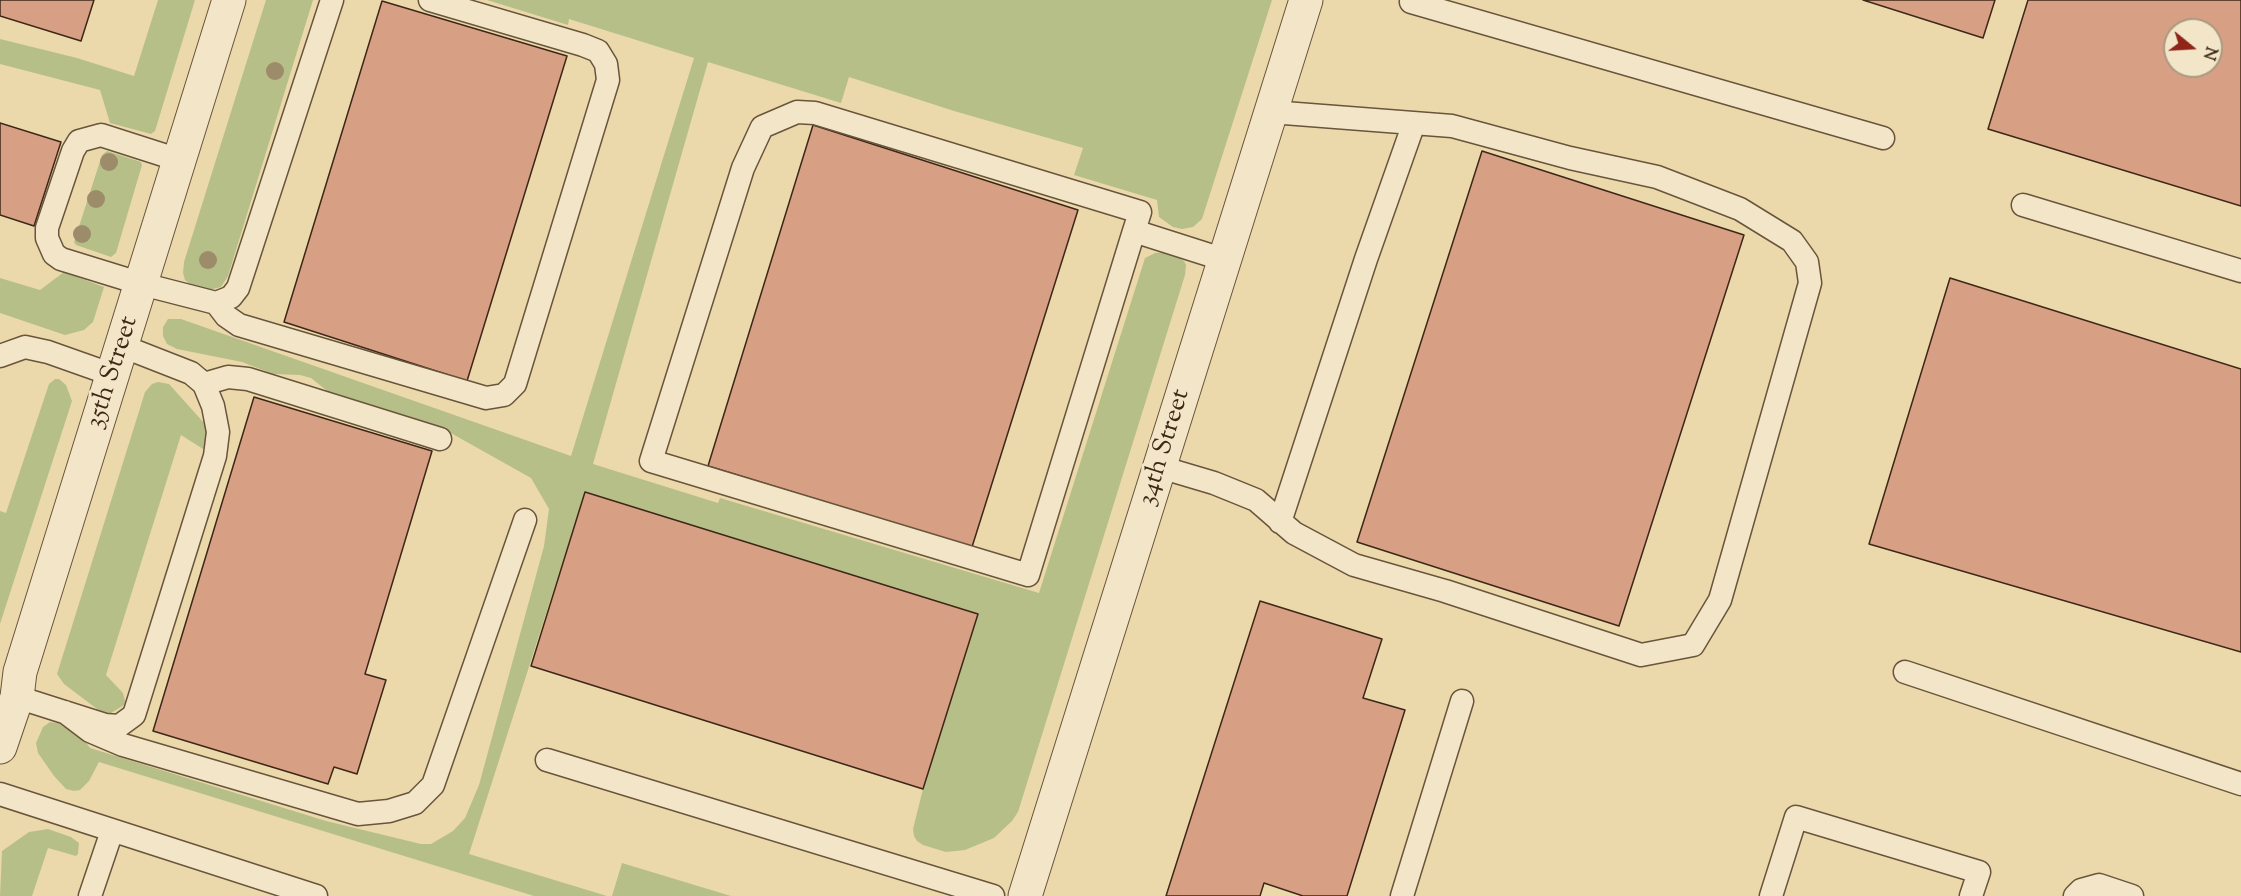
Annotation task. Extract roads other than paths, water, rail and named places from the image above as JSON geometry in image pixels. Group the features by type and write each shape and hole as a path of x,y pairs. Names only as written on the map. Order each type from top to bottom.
{"street":[{"name":"35th Street","path":"0,747 17,697 20,672 229,0"},
{"name":"34th Street","path":"1025,896 1306,0"}],"lane":[{"path":"179,160 100,135 79,141 73,151 47,228 50,247 54,254 61,259 142,284 216,303 231,297 238,288 332,0"},
{"path":"216,303 226,316 239,325 486,398 504,395 515,384 608,80 606,64 598,51 583,45 430,0"},
{"path":"1408,1 1883,138"},
{"path":"797,112 815,113 1140,212 1134,231 1028,575 651,461 743,168 762,127 797,112"},
{"path":"1160,467 1214,483 1256,500 1294,533 1354,566 1445,591 1641,655 1693,645 1720,600 1810,283 1807,262 1792,241 1740,209 1657,177 1570,158 1452,126 1271,112"},
{"path":"1280,522 1366,259 1414,123"},
{"path":"2023,205 2241,271"},
{"path":"1134,231 1225,260"},
{"path":"0,356 25,347 191,373 204,384 213,406 218,432 215,456 134,715 118,726 105,725 17,697"},
{"path":"204,384 228,377 248,379 440,439"},
{"path":"65,712 90,731 123,745 358,814 389,811 415,803 433,785 525,520"},
{"path":"1905,672 2241,784"},
{"path":"1402,896 1462,701"},
{"path":"547,760 993,896"},
{"path":"0,794 316,896"},
{"path":"1771,896 1796,817 1979,872 1971,896"},
{"path":"90,896 112,831"},
{"path":"2075,896 2081,890 2099,885 2132,896"}]}
